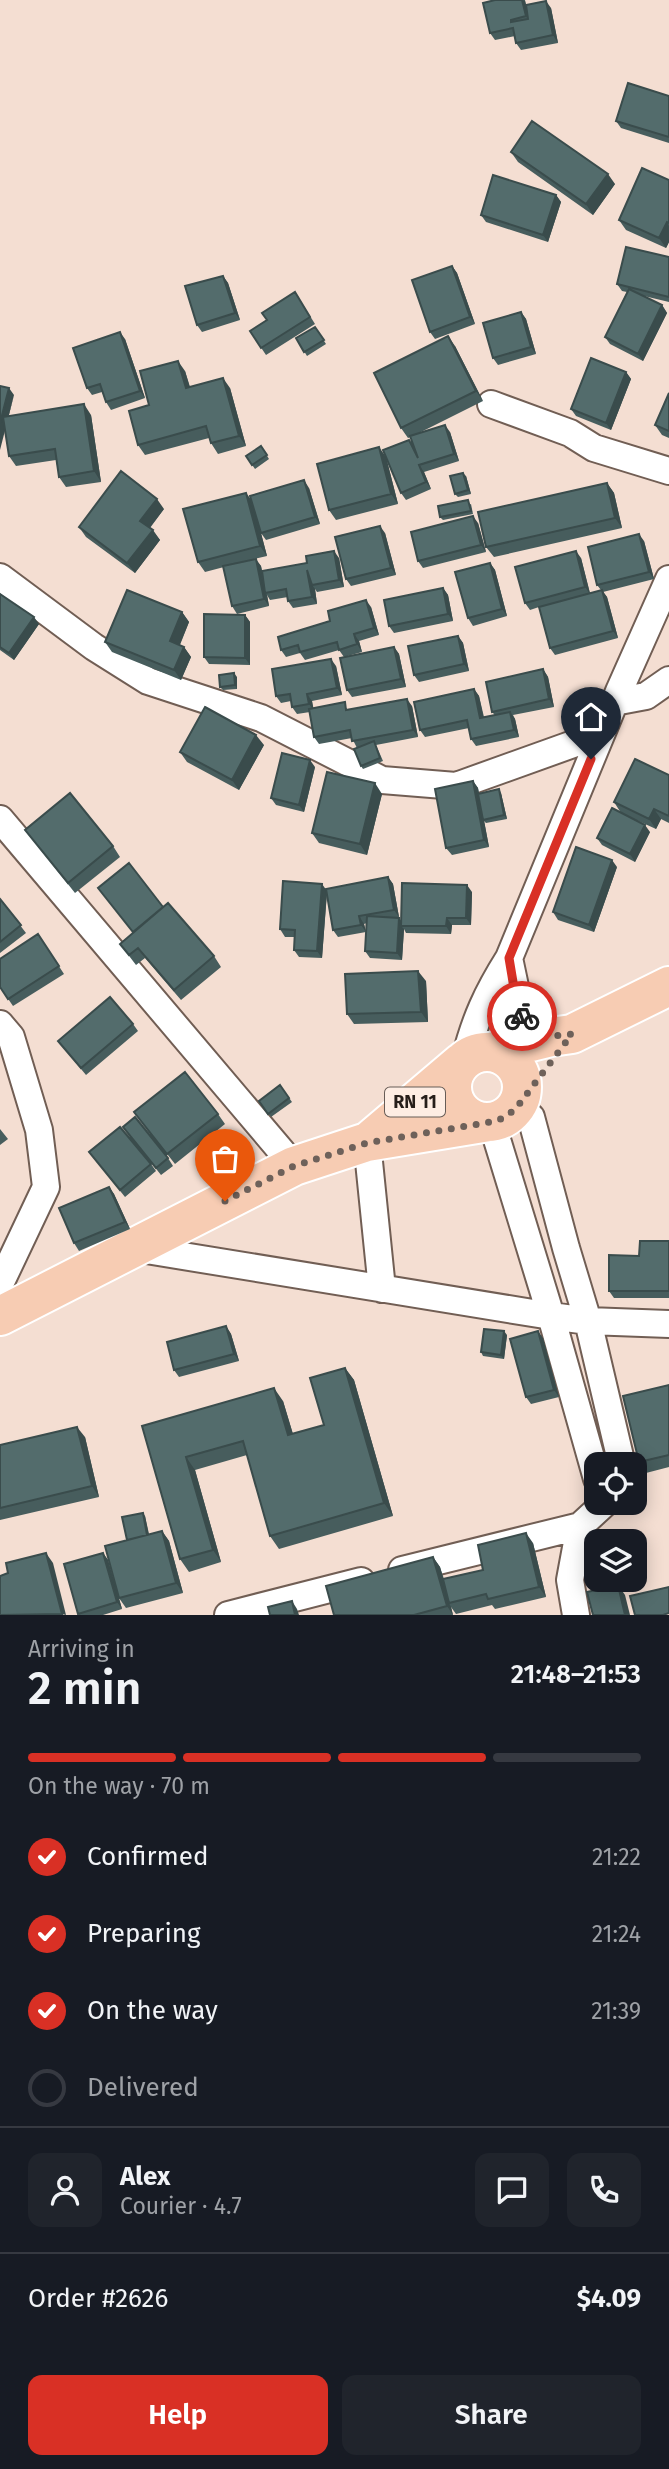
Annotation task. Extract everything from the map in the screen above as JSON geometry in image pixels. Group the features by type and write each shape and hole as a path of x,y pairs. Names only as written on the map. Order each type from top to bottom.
{"main road":[{"name":"RN 11","path":"367,1143 473,1058 561,1035 669,986"},
{"name":"RN 11","path":"0,1316 294,1166 367,1143 504,1115 561,1035"},
{"path":"507,1057 520,1073 522,1084 504,1115 477,1120 457,1105 453,1094 453,1080 473,1058 507,1057"}],"street":[{"path":"491,404 570,433 594,448 669,471"},
{"path":"0,578 94,647 148,681 261,718 382,780 456,786 601,734"},
{"path":"473,1058 473,1028 488,991 509,958 614,702 669,579"},
{"path":"614,702 646,696 669,680"},
{"path":"0,819 294,1166"},
{"path":"509,958 521,1015 532,1031 561,1035"},
{"path":"0,1024 11,1037 39,1130 46,1187 0,1284"},
{"path":"589,1452 495,1133 504,1115 531,1116 566,1248 589,1321 619,1452"},
{"path":"367,1143 382,1289"},
{"path":"134,1248 551,1316 589,1321 669,1324"},
{"path":"228,1615 580,1526 592,1515"},
{"path":"576,1615 570,1580 580,1526"}],"building":[{"path":"522,0 526,16 511,22 528,19 526,5 546,1 553,35 516,43 513,28 490,33 483,3"},
{"path":"628,83 669,96 669,137 616,121"},
{"path":"532,121 608,174 586,204 511,152"},
{"path":"642,168 669,180 669,223 667,222 659,238 619,220"},
{"path":"493,175 556,195 543,235 481,215"},
{"path":"626,247 669,257 669,297 617,284"},
{"path":"452,266 470,317 430,332 412,280"},
{"path":"223,276 235,313 197,325 185,286"},
{"path":"629,289 662,305 638,354 605,337"},
{"path":"295,292 310,317 261,348 250,331 267,320 262,313"},
{"path":"521,312 531,347 493,358 483,323"},
{"path":"315,327 324,340 304,352 296,338"},
{"path":"120,332 140,391 106,402 100,384 87,388 73,348"},
{"path":"448,336 476,391 401,428 374,373"},
{"path":"591,358 626,372 606,423 571,409"},
{"path":"178,361 186,388 223,378 239,436 211,443 206,426 138,445 129,411 149,405 140,371"},
{"path":"0,386 9,388 0,423"},
{"path":"669,393 669,431 655,425"},
{"path":"84,404 94,471 59,477 55,449 9,456 3,417"},
{"path":"445,425 454,454 419,465 426,482 401,493 383,450 409,440 418,458 410,436"},
{"path":"261,446 267,455 252,465 246,456"},
{"path":"379,447 391,494 329,510 317,464"},
{"path":"121,471 157,499 140,521 153,530 127,563 79,527"},
{"path":"463,473 468,490 455,494 450,476"},
{"path":"304,480 315,517 261,533 250,496"},
{"path":"607,483 615,518 486,547 478,512"},
{"path":"246,493 260,546 198,562 183,509"},
{"path":"468,500 471,511 440,517 438,506"},
{"path":"473,516 481,545 418,561 411,532"},
{"path":"380,526 391,568 346,579 335,537"},
{"path":"639,534 649,572 597,585 588,547"},
{"path":"334,551 339,580 312,585 307,570 312,597 288,601 286,589 265,593 262,571 307,563 306,556"},
{"path":"576,551 585,587 525,603 515,567"},
{"path":"256,559 264,599 232,606 223,566"},
{"path":"490,563 502,609 468,618 455,572"},
{"path":"443,588 448,614 389,626 384,600"},
{"path":"127,590 182,612 170,641 184,647 174,670 105,642"},
{"path":"602,590 613,631 550,648 539,607"},
{"path":"0,594 34,617 9,653 0,647"},
{"path":"366,600 374,628 354,634 357,644 339,650 337,642 300,652 298,645 281,650 278,637 330,621 328,611"},
{"path":"204,614 245,615 245,658 204,657"},
{"path":"458,636 464,664 414,675 408,646"},
{"path":"394,647 401,679 347,690 340,658"},
{"path":"331,659 337,688 307,694 309,704 292,707 290,694 276,696 272,669"},
{"path":"543,669 549,699 492,712 486,682"},
{"path":"234,673 235,685 220,687 219,675"},
{"path":"474,689 480,718 510,712 514,730 471,739 467,720 420,730 414,702"},
{"path":"407,699 413,730 352,741 350,730 314,737 309,709 345,702 346,710"},
{"path":"205,707 256,735 232,780 180,752"},
{"path":"374,741 380,758 361,766 354,749"},
{"path":"282,753 310,760 299,805 271,798"},
{"path":"635,759 669,775 669,816 654,809 649,819 614,802"},
{"path":"327,772 375,783 360,844 312,833"},
{"path":"473,781 484,840 446,848 435,789"},
{"path":"499,789 504,815 483,820 478,794"},
{"path":"70,793 113,846 68,883 25,830"},
{"path":"612,808 645,825 630,854 597,838"},
{"path":"576,847 612,860 589,925 553,912"},
{"path":"129,863 163,907 133,932 98,888"},
{"path":"388,877 394,910 359,916 361,925 333,930 326,889"},
{"path":"283,881 322,884 317,951 294,950 295,930 280,929"},
{"path":"402,883 467,885 466,918 447,918 446,926 401,926"},
{"path":"0,899 21,925 0,942"},
{"path":"168,903 214,956 174,990 138,948 129,955 120,944"},
{"path":"367,916 399,918 397,953 365,951"},
{"path":"38,934 59,966 8,999 0,987 0,959"},
{"path":"418,971 421,1012 347,1014 345,974"},
{"path":"110,997 133,1024 81,1068 58,1041"},
{"path":"185,1072 218,1114 167,1154 134,1112"},
{"path":"280,1085 289,1098 268,1114 259,1101"},
{"path":"135,1117 168,1158 156,1168 123,1127"},
{"path":"120,1127 151,1164 120,1190 89,1152"},
{"path":"109,1187 125,1222 74,1243 59,1208"},
{"path":"640,1241 669,1241 669,1291 609,1291 609,1255 639,1256"},
{"path":"226,1326 234,1354 174,1370 167,1342"},
{"path":"484,1329 504,1331 501,1355 481,1352"},
{"path":"538,1331 554,1390 526,1397 510,1339"},
{"path":"345,1368 384,1503 270,1536 243,1441 186,1457 213,1550 180,1559 142,1426 274,1388 288,1435 324,1425 310,1378"},
{"path":"669,1385 669,1455 647,1460 647,1452 637,1452 623,1396"},
{"path":"77,1427 92,1486 0,1508 0,1445"},
{"path":"143,1513 147,1535 127,1540 122,1517"},
{"path":"162,1531 176,1583 119,1598 105,1546"},
{"path":"526,1533 539,1587 488,1599 486,1594 449,1603 443,1579 483,1570 478,1545"},
{"path":"46,1553 62,1614 0,1615 0,1576 8,1573 6,1563"},
{"path":"103,1553 117,1602 78,1614 64,1564"},
{"path":"433,1557 447,1606 414,1615 334,1615 326,1586"},
{"path":"669,1587 669,1613 635,1615 630,1596"},
{"path":"587,1592 620,1592 625,1615 593,1615"},
{"path":"292,1601 295,1615 270,1615 268,1607"}],"way so far":[{"path":"225,1201 294,1166 367,1143 496,1121 507,1116 517,1107 572,1034 551,1037 532,1031 522,1016"}],"route":[{"path":"522,1016 509,958 591,759"}]}
